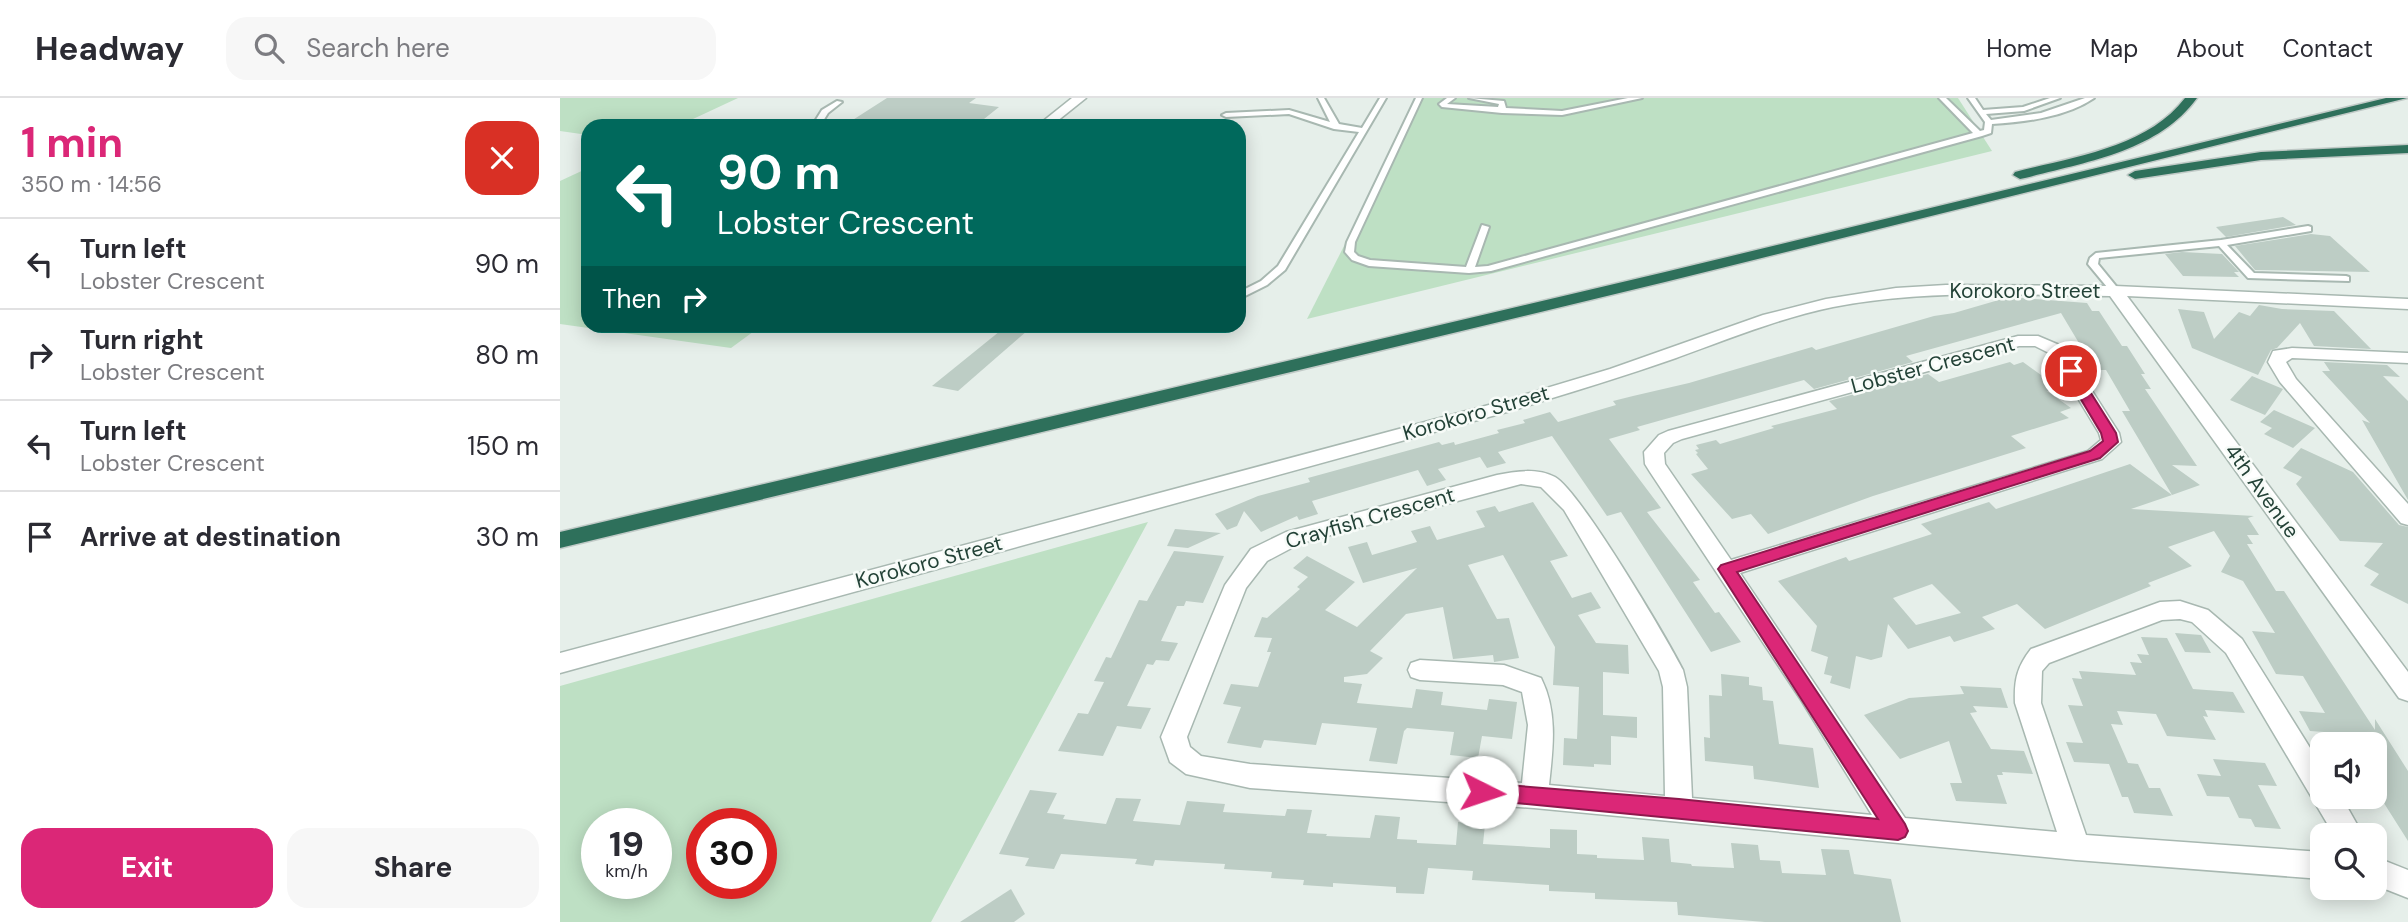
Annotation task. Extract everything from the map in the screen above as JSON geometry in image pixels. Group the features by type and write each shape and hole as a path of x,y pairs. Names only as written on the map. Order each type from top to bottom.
{"highway":[{"path":"1665,277 2123,145 2164,126 2182,112 2191,98"},
{"path":"560,540 1665,277 2401,98"},
{"path":"1407,337 1448,333 1522,318 1846,240 2154,171 2261,156 2408,149"}],"street":[{"path":"1052,119 1080,98"},
{"name":"Korokoro Street","path":"560,663 1507,406 1616,373 1769,319 1832,302 1946,290 2115,291 2408,304"},
{"name":"4th Avenue","path":"2115,291 2408,691"},
{"name":"Lobster Crescent","path":"1727,569 2095,455 2111,442 2109,433 2058,351 2047,344 2026,340 1675,435 1666,439 1654,452 1655,464 1898,831"},
{"path":"2408,358 2292,353 2280,355 2277,362 2289,382 2408,518"},
{"name":"Crayfish Crescent","path":"1679,808 1675,687 1671,670 1572,506 1553,482 1542,478 1514,478 1307,534 1275,545 1259,555 1247,567 1236,585 1174,737 1179,754 1195,766 1250,776 1679,808 1898,831 2310,865"},
{"path":"2076,847 2028,703 2027,684 2031,668 2040,656 2057,647 2160,611 2180,610 2200,617 2234,646 2310,771"},
{"path":"1420,670 1504,675 1532,685 1539,699 1540,713 1534,796"},
{"path":"2387,870 2408,871"},
{"path":"2387,875 2408,884"}],"lane":[{"path":"1321,98 1337,127"},
{"path":"1246,293 1264,284 1282,268 1383,98"},
{"path":"1419,98 1349,252 1355,258 1369,263 1469,270 1501,265 1979,134 1988,131 1989,121"},
{"path":"1452,98 1442,104 1502,111 1562,113 1639,98"},
{"path":"1472,98 1502,103 1502,111"},
{"path":"1942,98 1979,134"},
{"path":"1971,98 1989,121 2039,117 2091,98"},
{"path":"1980,112 2024,109 2057,98"},
{"path":"821,119 839,102"},
{"path":"1226,115 1289,112 1337,127 1364,130"},
{"path":"1469,270 1485,227"},
{"path":"2115,291 2093,264 2092,260 2096,256 2221,243 2308,229"},
{"path":"2221,243 2251,276 2346,279"}],"green space":[{"path":"560,98 738,98 693,119 581,119 581,134 560,131"},
{"path":"1419,98 1958,98 1992,151 1307,319"},
{"path":"581,171 581,327 560,324 560,181"},
{"path":"624,333 751,333 731,348"},
{"path":"1148,522 931,922 560,922 560,686"}],"building":[{"path":"887,98 976,98 969,103 999,107 984,119 854,119"},
{"path":"2283,217 2296,225 2226,237 2216,227"},
{"path":"2311,234 2330,236 2370,272 2255,270 2235,246"},
{"path":"2165,254 2222,254 2239,272 2234,272 2239,277 2183,276"},
{"path":"2009,297 2087,303 2092,311 2099,311 2145,374 2141,374 2151,389 2145,389 2197,466 2172,465 2200,485 2172,495 2122,411 2130,411 2106,370 2095,370 2061,313 1906,356 1913,362 1814,389 1804,380 1637,427 1640,430 1609,439 1661,508 1647,512 1700,580 1693,582 1715,613 1719,612 1741,642 1711,652 1621,512 1607,516 1552,436 1498,452 1506,463 1487,468 1480,457 1438,469 1446,480 1427,486 1418,470 1312,501 1318,514 1299,520 1297,516 1261,532 1244,511 1237,526 1227,530 1215,514 1258,496 1310,482 1308,478 1439,442 1442,445 1454,442 1455,445 1499,433 1497,430 1525,423 1523,420 1550,412 1558,422 1616,405 1613,401 1689,383 1812,347 1816,350"},
{"path":"2259,305 2282,309 2334,311 2371,349 2314,346 2300,323 2277,348 2271,350 2258,375 2192,348 2178,309 2204,312 2214,339 2239,312 2250,316"},
{"path":"998,333 1025,333 958,391 932,386"},
{"path":"2010,362 2014,365 2023,362 2059,388 2047,391 2071,408 2060,412 2069,418 2011,436 2026,448 1873,496 1768,534 1751,514 1732,519 1691,474 1708,469 1696,454 1698,453 1695,450 1699,449 1696,445 1716,440 1720,444 1774,428 1771,426 1837,409 1829,401 1928,374 1939,382"},
{"path":"2324,362 2387,365 2400,377 2383,376 2408,401 2408,500 2362,420 2370,423 2322,371 2330,371"},
{"path":"2252,376 2283,389 2265,415 2230,400"},
{"path":"2274,410 2315,428 2293,448 2264,434 2272,428 2260,422"},
{"path":"2301,448 2353,472 2399,525 2408,527 2408,604 2370,585 2379,574 2364,566 2383,543 2340,541 2296,484 2302,477 2283,468"},
{"path":"2130,464 2172,495 2131,509 2254,516 2248,518 2259,535 2247,535 2253,544 2247,544 2276,591 2284,591 2375,730 2375,719 2383,732 2310,731 2299,711 2325,713 2303,676 2276,674 2252,631 2275,633 2243,581 2221,572 2230,556 2214,531 2168,547 2192,566 2148,583 2151,586 2045,629 2017,604 1982,617 1995,629 1954,642 1950,636 1908,649 1888,624 1882,657 1871,660 1856,656 1850,689 1830,683 1832,676 1824,674 1828,657 1811,651 1817,626 1778,581 1846,557 1849,561 1932,534 1921,524 1989,502 1996,509","holes":["1932,584 1961,613 1916,625 1893,598"]},
{"path":"1533,502 1568,556 1550,561 1572,598 1591,592 1601,608 1578,615 1596,643 1628,645 1629,674 1603,672 1603,715 1637,717 1637,738 1611,736 1611,765 1563,765 1564,738 1577,739 1579,687 1553,685 1555,647 1503,555 1468,565 1497,619 1509,618 1519,658 1494,662 1493,655 1453,659 1443,607 1406,614 1370,651 1383,658 1367,674 1344,677 1344,682 1362,684 1357,703 1412,708 1416,689 1443,692 1441,705 1487,710 1489,699 1517,702 1512,739 1482,736 1478,758 1450,755 1454,732 1407,728 1397,764 1369,761 1377,728 1322,723 1316,745 1264,740 1261,748 1227,743 1241,707 1223,704 1231,684 1258,687 1271,652 1267,652 1272,638 1254,637 1262,617 1267,618 1300,589 1297,587 1308,577 1293,568 1307,556 1355,582 1325,610 1357,627 1417,568 1363,583 1348,547 1367,542 1372,555 1417,542 1411,531 1430,526 1437,540 1485,527 1476,511 1495,506 1499,512"},
{"path":"1175,529 1221,533 1188,548 1167,546"},
{"path":"1174,551 1224,556 1203,603 1186,601 1184,606 1177,606 1161,641 1178,643 1169,661 1156,660 1153,665 1147,664 1127,706 1151,708 1141,729 1117,726 1103,756 1058,751 1078,713 1088,714 1104,682 1094,681 1106,657 1111,658 1139,600 1147,601"},
{"path":"2175,633 2201,635 2211,653 2185,652"},
{"path":"2141,637 2167,638 2193,689 2233,692 2245,713 2205,710 2208,717 2203,716 2216,740 2167,736 2156,714 2117,711 2123,725 2111,724 2128,763 2138,764 2149,788 2160,788 2173,816 2134,813 2128,797 2122,797 2109,764 2074,762 2066,742 2083,743 2068,705 2083,706 2072,678 2082,679 2079,671 2136,675 2130,662 2142,663 2137,654 2149,655"},
{"path":"1721,674 1749,677 1749,685 1762,687 1763,700 1773,701 1779,744 1813,748 1819,788 1754,779 1753,766 1705,761 1704,737 1710,738 1709,695 1722,696"},
{"path":"1960,686 2001,688 2008,708 1973,706 1977,712 1970,713 1991,749 2024,751 2033,774 2002,772 2003,775 1997,775 2007,804 1956,801 1950,783 1962,783 1949,741 1900,759 1864,715 1909,698 1964,694"},
{"path":"2387,738 2408,771 2408,841 2387,808"},
{"path":"2213,759 2265,763 2277,786 2258,785 2281,829 2255,827 2251,819 2239,818 2229,797 2207,796 2197,774 2221,776"},
{"path":"1030,790 1057,793 1047,813 1065,815 1063,819 1106,824 1116,798 1141,799 1133,821 1180,825 1187,801 1225,804 1223,812 1285,816 1287,809 1312,810 1307,833 1327,834 1326,836 1370,838 1375,815 1400,817 1397,839 1417,840 1417,843 1456,845 1458,822 1485,824 1483,844 1550,848 1550,829 1577,830 1577,854 1597,855 1597,858 1644,860 1642,837 1669,839 1671,862 1692,866 1734,868 1731,843 1758,845 1760,860 1780,861 1782,873 1826,875 1821,849 1849,850 1854,874 1891,879 1901,922 1765,922 1678,915 1677,902 1595,899 1595,893 1549,891 1549,885 1472,880 1473,871 1428,868 1424,894 1396,893 1396,887 1333,883 1333,887 1303,885 1304,880 1271,878 1272,872 1224,869 1225,864 1155,860 1153,866 1135,864 1137,859 1061,854 1054,869 1025,866 1029,858 999,854"},
{"path":"1011,889 1025,914 1014,922 960,922"}],"route":[{"path":"1482,792 1679,808 1898,831 1727,569 2095,455 2107,448 2111,442 2109,433 2071,371"}]}
